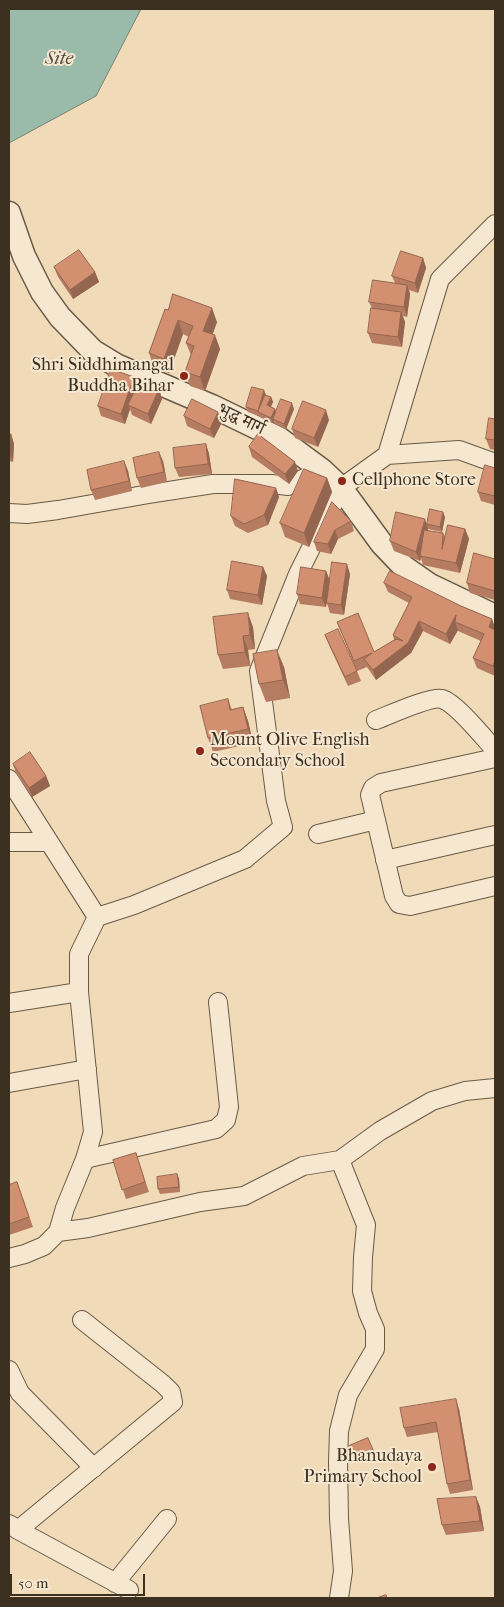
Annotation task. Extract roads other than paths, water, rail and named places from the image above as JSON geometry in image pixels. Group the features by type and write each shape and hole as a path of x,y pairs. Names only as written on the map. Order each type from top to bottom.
{"street":[{"name":"भुद्ध मार्ग","path":"9,213 24,256 42,292 60,317 93,351 116,365 212,406 280,439 322,470 341,488 382,544 404,567 430,585 495,616"},
{"path":"387,455 440,279 495,224"},
{"path":"9,1258 44,1246 58,1232 93,1132 79,992 79,954 97,917 134,905 245,859 282,827 276,800 259,671 298,574 341,488 387,455 458,450 495,463"},
{"path":"9,513 27,514 58,510 214,484 272,484 288,486 322,470"},
{"path":"376,720 432,699 442,699 452,704 495,750"},
{"path":"495,758 381,783 373,788 370,795 394,896 399,904 410,906 495,886"},
{"path":"9,779 97,917"},
{"path":"318,834 376,820"},
{"path":"386,860 495,835"},
{"path":"9,842 49,842"},
{"path":"9,1002 79,992"},
{"path":"85,1159 216,1129 226,1120 229,1107 218,1002"},
{"path":"9,1083 87,1069"},
{"path":"58,1232 88,1228 200,1202 244,1196 304,1166 340,1160 380,1131 432,1101 465,1091 495,1088"},
{"path":"339,1598 343,1571 339,1519 339,1432 348,1396 375,1349 376,1328 368,1313 362,1291 366,1225 340,1160"},
{"path":"82,1320 163,1384 171,1392 173,1402 94,1468 13,1527 122,1587 167,1518"},
{"path":"9,1370 20,1393 94,1468"}],"water":[{"name":"Site","path":"9,9 141,9 96,96 9,143"}],"place":[{"name":"Shri Siddhimangal Buddha Bihar","path":"184,376"},
{"name":"Cellphone Store","path":"342,481"},
{"name":"Mount Olive English Secondary School","path":"200,751"},
{"name":"Bhanudaya Primary School","path":"432,1467"}]}
